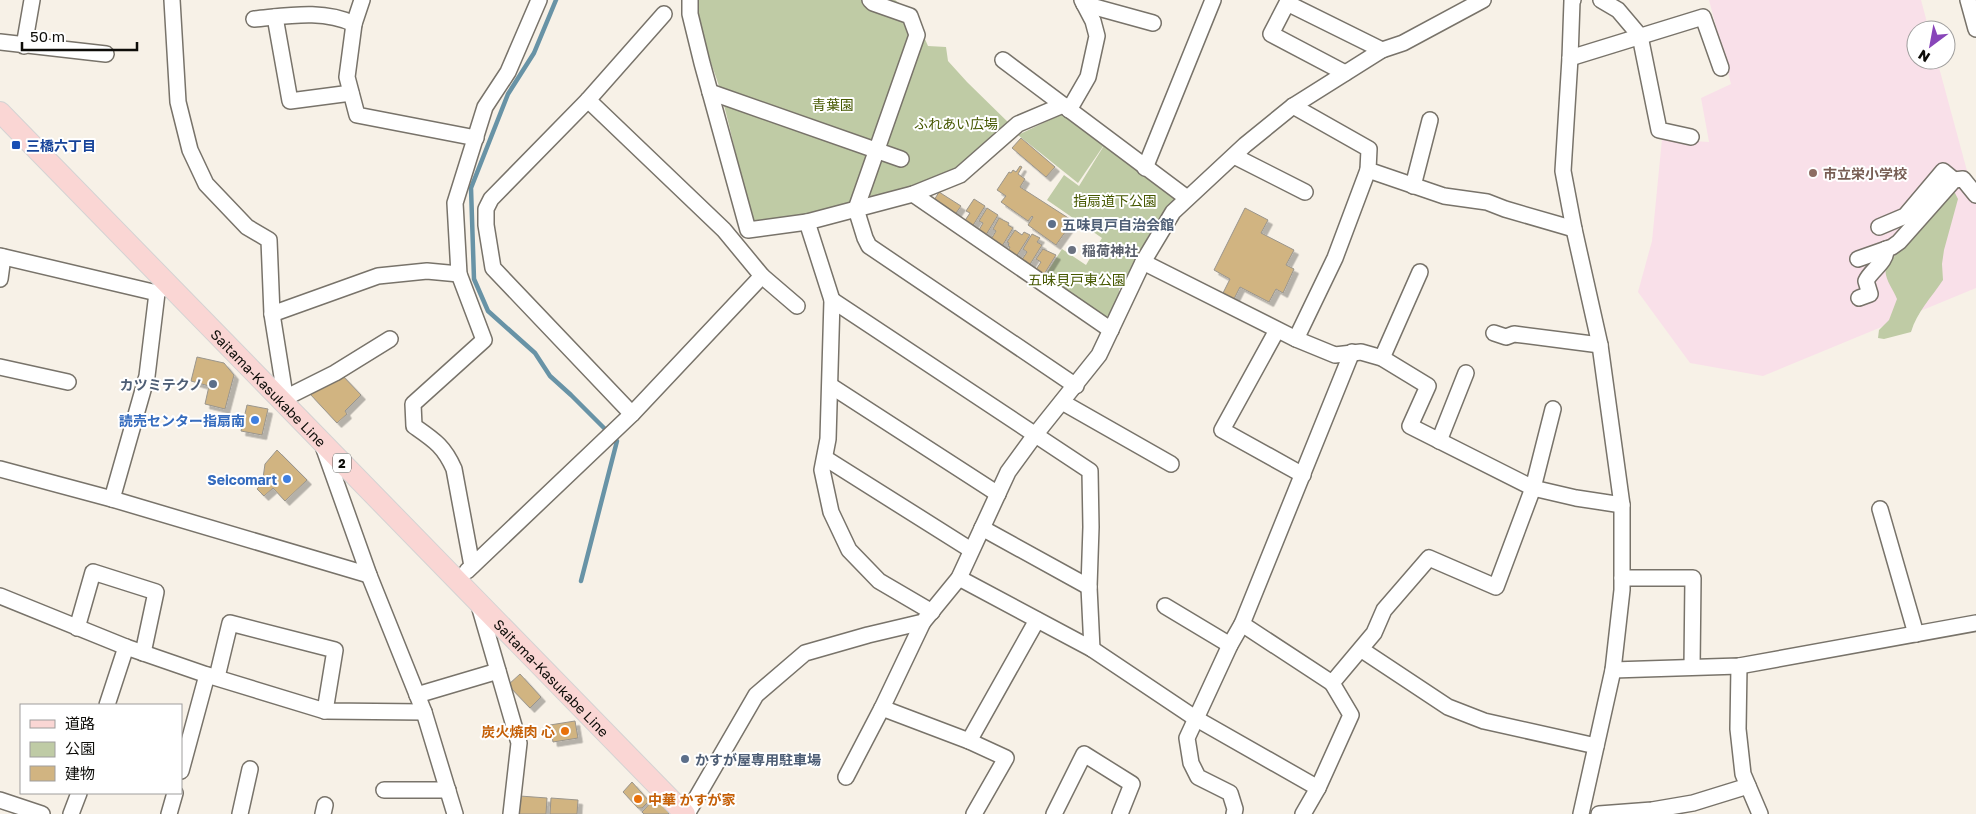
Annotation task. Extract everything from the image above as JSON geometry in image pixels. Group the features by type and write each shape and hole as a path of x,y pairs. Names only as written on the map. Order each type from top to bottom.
{"main road":[{"name":"Saitama-Kasukabe Line","path":"0,112 162,288 287,402 322,444 686,814"}],"street":[{"path":"24,46 32,0"},
{"path":"172,0 178,102 190,150 206,184 247,227 269,240 272,314 287,402 390,339"},
{"path":"362,0 354,24 347,78 357,115 476,138"},
{"path":"472,566 454,469 448,455 439,444 414,426 414,404 484,340 459,274 455,203 486,107 508,72 539,0"},
{"path":"690,0 690,14 748,230 807,222 913,194 960,175 1018,124 1066,107 1088,77 1097,36 1093,21 1083,2"},
{"path":"870,0 872,3 910,16 917,35 856,209 864,238 869,246 1076,386"},
{"path":"1145,168 1213,0"},
{"path":"846,777 928,617 959,578 1008,472 1099,355 1143,262 1173,212 1234,156 1293,106 1382,50 1403,43 1483,0"},
{"path":"1572,0 1563,171 1600,345 1622,505 1622,578 1613,670 1581,814"},
{"path":"1601,0 1618,10 1640,36 1660,130 1691,137"},
{"path":"1971,1 1976,29"},
{"path":"1083,2 1153,23"},
{"path":"1345,73 1271,34 1288,3 1382,50"},
{"path":"254,19 323,14 335,16 354,24"},
{"path":"632,414 500,278 493,268 486,225 486,209 491,199 588,100 664,14"},
{"path":"275,17 290,101 351,93"},
{"path":"1570,58 1703,17 1721,68"},
{"path":"0,42 106,54"},
{"path":"1003,60 1187,198"},
{"path":"710,92 901,159"},
{"path":"588,100 724,230 762,276 797,306"},
{"path":"1293,106 1369,149 1368,170 1335,258 1296,339"},
{"path":"1413,186 1430,120"},
{"path":"1234,156 1305,192"},
{"path":"1368,170 1444,196 1487,202 1574,229"},
{"path":"1879,227 1905,216 1943,171 1954,180"},
{"path":"1858,260 1886,250 1899,242 1954,180 1963,179 1976,195"},
{"path":"913,194 1111,330"},
{"path":"807,222 832,300 831,386 825,458 822,470 831,512 849,550 879,581 928,617"},
{"path":"1859,298 1870,294 1866,281 1884,259 1886,250"},
{"path":"0,279 2,257 162,288 147,376 112,499"},
{"path":"1143,262 1296,339 1336,355 1360,352 1382,358 1428,386 1410,426 1439,441 1533,488 1576,498 1622,505"},
{"path":"272,314 378,276 427,271 459,274"},
{"path":"1382,358 1420,272"},
{"path":"457,581 632,414 762,276"},
{"path":"832,300 1090,472 1091,527 1088,587 1092,649"},
{"path":"1277,330 1222,430 1303,475"},
{"path":"1494,333 1506,337 1514,334 1600,345"},
{"path":"1234,814 1236,809 1230,793 1198,777 1190,764 1187,738 1230,645 1242,624 1352,352"},
{"path":"0,366 68,382"},
{"path":"1439,441 1466,373"},
{"path":"831,386 998,494"},
{"path":"1062,402 1171,464"},
{"path":"1332,683 1362,650 1374,633 1384,610 1429,558 1496,587 1533,488 1553,409"},
{"path":"322,444 369,575 424,712 455,814"},
{"path":"825,458 971,550"},
{"path":"0,468 369,575"},
{"path":"1880,509 1916,634"},
{"path":"982,528 1088,587"},
{"path":"77,628 93,572 156,592 143,653"},
{"path":"959,578 1092,649 1195,718 1318,788"},
{"path":"1622,578 1693,578 1692,667"},
{"path":"0,596 143,653 325,710 424,712"},
{"path":"478,602 519,743 511,814"},
{"path":"1165,606 1230,645"},
{"path":"686,814 756,695 805,653 928,617"},
{"path":"969,741 1037,620"},
{"path":"182,768 230,623 335,650 325,710"},
{"path":"1613,670 1739,666 1976,623"},
{"path":"1242,624 1332,683 1351,715 1318,788 1303,814"},
{"path":"108,704 126,647"},
{"path":"1362,650 1448,707 1484,721 1596,746"},
{"path":"1739,666 1738,729 1743,774 1760,814"},
{"path":"417,695 498,671"},
{"path":"882,708 969,741 1006,758 974,814"},
{"path":"1054,814 1084,754 1132,784 1120,814"},
{"path":"240,814 250,769"},
{"path":"1599,814 1652,810 1693,803 1748,786"},
{"path":"384,790 448,790"},
{"path":"71,814 78,794"},
{"path":"170,814 175,794"},
{"path":"0,800 42,814"}],"shaded area":[{"name":"市立栄小学校","path":"1709,0 1921,0 1926,20 1906,20 1906,70 1940,70 1976,204 1976,288 1763,376 1690,363 1638,292 1652,241 1662,139 1709,142 1701,98 1731,84"}],"green space":[{"name":"青葉園","path":"699,0 895,0 914,14 928,46 946,47 948,61 1014,128 958,170 913,189 833,210 752,224 721,93 699,22"},
{"path":"1062,114 1104,145 1078,183 1018,135"},
{"name":"指扇道下公園","path":"1105,144 1180,201 1156,222 1119,290 1116,306 1104,318 1044,277 1062,249 1086,265 1102,238 1047,200 1064,175 1079,186"},
{"path":"1949,192 1955,193 1958,199 1944,250 1942,264 1943,280 1921,312 1911,332 1884,339 1878,338 1879,330 1889,320 1897,299 1887,279 1886,266"}],"building":[{"path":"1021,138 1055,167 1046,177 1012,148"},
{"path":"1020,166 1022,167 1018,174 1025,179 1020,187 1073,221 1056,245 1028,225 1032,216 1028,221 1001,202 1006,196 997,190 1009,172 1011,173 1013,170 1016,172"},
{"path":"939,192 961,206 954,216 933,202"},
{"path":"974,199 985,206 972,227 964,222 970,213 966,211"},
{"path":"987,208 998,215 986,235 979,230 983,223 979,221"},
{"path":"1245,208 1268,220 1261,233 1294,250 1286,265 1294,269 1283,293 1276,289 1269,302 1240,287 1234,299 1223,293 1230,279 1214,270"},
{"path":"999,218 1009,223 1008,225 1013,228 1001,248 990,241 996,231 993,229"},
{"path":"1015,230 1022,235 1024,232 1030,235 1016,257 1007,252 1010,247 1007,242"},
{"path":"1032,234 1040,238 1037,242 1042,245 1029,266 1021,261 1027,252 1023,249"},
{"path":"1043,249 1056,255 1043,276 1035,271 1041,262 1036,259"},
{"path":"197,357 224,363 234,375 225,409 205,404 209,386 191,381"},
{"path":"341,374 361,395 345,411 347,414 337,423 310,394"},
{"path":"247,405 268,409 262,435 241,431"},
{"path":"277,450 307,480 285,501 273,488 264,496 257,489 265,480 263,478 265,464"},
{"path":"520,674 541,697 530,708 508,685"},
{"path":"575,721 578,738 553,742 550,725"},
{"path":"632,782 649,801 642,808 638,808 623,792"},
{"path":"520,796 547,798 546,814 519,814"},
{"path":"551,798 578,800 577,814 550,814"},
{"path":"655,798 668,814 644,814 642,812"}],"waterway":[{"path":"556,0 534,53 508,94 471,188 474,279 488,311 535,353 550,376 617,441 581,581"}],"place":[{"name":"三橋六丁目","path":"16,145"},
{"name":"市立栄小学校","path":"1813,173"},
{"name":"五味貝戸自治会館","path":"1052,224"},
{"name":"稲荷神社","path":"1072,250"},
{"name":"カツミテクノ","path":"213,384"},
{"name":"読売センター指扇南","path":"255,420"},
{"name":"Seicomart","path":"287,479"},
{"name":"炭火焼肉 心","path":"565,731"},
{"name":"かすが屋専用駐車場","path":"685,759"},
{"name":"中華 かすが家","path":"638,799"}],"park label":[{"name":"ふれあい広場","path":"956,123"},
{"name":"五味貝戸東公園","path":"1077,279"}]}
